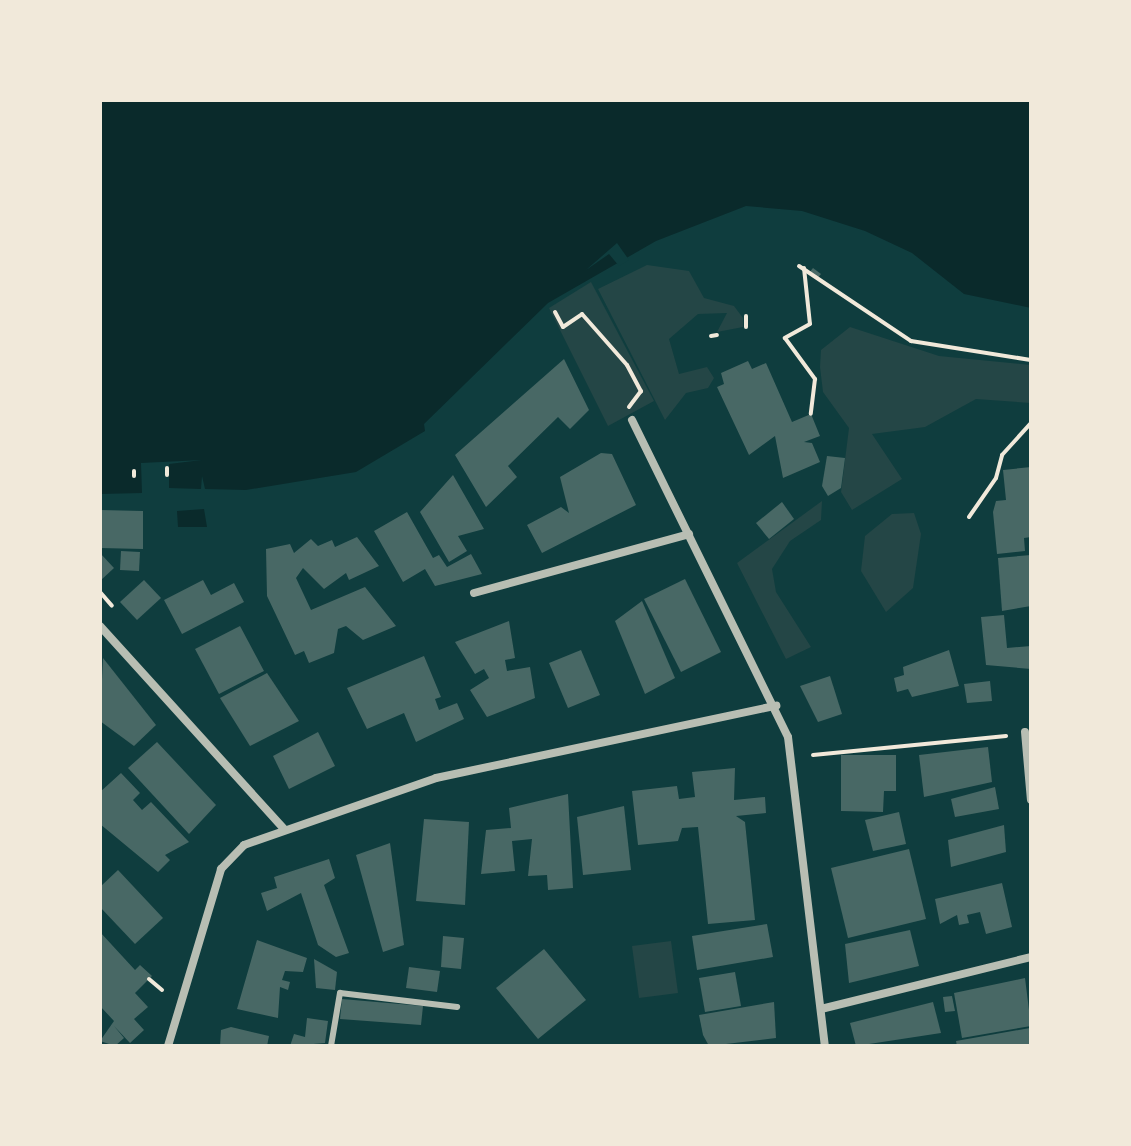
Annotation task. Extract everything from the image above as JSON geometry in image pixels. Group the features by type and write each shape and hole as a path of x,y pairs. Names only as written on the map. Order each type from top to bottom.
{"street":[{"path":"632,420 776,706 792,758 825,1046"},
{"path":"474,593 689,534"},
{"path":"100,626 284,829"},
{"path":"168,1046 221,869 236,850 284,829 449,774 776,706"},
{"path":"1025,732 1031,800"},
{"path":"821,1009 1031,957"}],"lane":[{"path":"331,1046 340,993 457,1007"}],"path":[{"path":"811,414 815,379 785,338 810,324 802,267 911,341 1031,360"},
{"path":"555,312 563,327 582,314 641,391"},
{"path":"746,316 746,327"},
{"path":"969,517 996,478 995,466 1031,423"},
{"path":"167,468 167,475"},
{"path":"100,592 112,606"},
{"path":"813,755 1006,736"},
{"path":"149,979 160,989"}],"shaded area":[{"path":"100,100 1031,100 1031,308 964,294 912,253 865,231 802,211 746,206 656,241 548,303 424,424 425,431 356,472 246,490 205,489 202,476 201,489 169,488 169,464 202,460 141,463 142,493 100,494"},
{"path":"647,265 689,271 704,298 734,306 743,318 743,327 717,332 727,313 698,314 669,339 679,374 707,367 714,378 708,388 686,393 665,420 598,289"},
{"path":"591,282 654,401 608,426 549,308"},
{"path":"850,327 939,356 1031,365 1031,403 976,399 925,427 872,434 902,479 852,510 841,492 849,428 823,392 820,367 821,350"},
{"path":"822,501 821,520 790,541 772,569 776,592 811,647 786,659 737,563"},
{"path":"204,509 207,527 178,527 177,511"},
{"path":"914,513 921,534 913,588 886,612 861,571 865,536 892,514"},
{"path":"671,941 678,993 639,998 632,946"}],"pier":[{"path":"617,243 629,260 619,266 609,254 586,270"}],"building":[{"path":"813,268 821,274 817,279 809,273"},
{"path":"564,359 589,410 570,429 558,417 508,466 517,477 486,507 455,455"},
{"path":"748,361 752,369 766,363 792,422 811,414 820,436 804,442 812,443 820,462 783,478 775,436 749,455 717,387 724,384 721,373"},
{"path":"601,453 612,454 636,505 542,553 527,525 561,507 569,513 560,477"},
{"path":"827,456 845,458 841,488 828,496 822,486"},
{"path":"1031,467 1031,537 1024,538 1025,551 997,554 993,512 996,501 1006,500 1003,470"},
{"path":"453,475 484,529 458,536 467,551 449,562 420,512"},
{"path":"782,502 794,519 769,539 756,523"},
{"path":"100,510 143,511 143,549 100,548"},
{"path":"407,512 433,558 439,555 447,567 471,554 482,574 435,586 425,569 403,582 374,531"},
{"path":"357,537 379,566 349,580 346,573 324,589 303,568 296,578 311,610 365,587 396,626 363,640 346,626 338,629 334,653 309,663 304,651 295,655 267,596 266,549 290,544 294,553 311,539 318,546 332,540 335,547"},
{"path":"121,551 140,552 139,571 120,570"},
{"path":"100,553 114,568 100,581"},
{"path":"1031,555 1031,606 1002,611 998,558"},
{"path":"685,579 721,652 681,672 644,599"},
{"path":"144,580 161,598 137,620 120,602"},
{"path":"203,580 211,595 234,583 244,602 182,634 164,600"},
{"path":"642,601 675,678 645,694 615,621"},
{"path":"1004,615 1007,648 1031,646 1031,669 986,665 981,617"},
{"path":"509,621 515,658 505,660 507,671 530,667 535,698 487,717 470,690 489,678 484,669 475,674 455,642"},
{"path":"240,626 264,671 219,694 195,649"},
{"path":"581,650 600,695 568,708 549,663"},
{"path":"949,650 959,686 912,697 908,689 897,692 894,678 904,675 903,667"},
{"path":"424,656 441,697 435,699 439,710 457,703 464,719 416,742 404,713 367,729 347,688"},
{"path":"103,658 156,725 134,746 100,721"},
{"path":"267,673 299,721 250,746 220,698"},
{"path":"830,676 842,714 818,722 800,686"},
{"path":"990,681 992,701 967,703 964,684"},
{"path":"318,732 335,766 289,789 273,756"},
{"path":"157,742 216,805 189,834 128,768"},
{"path":"988,747 992,782 924,797 919,755"},
{"path":"841,755 896,755 896,791 884,791 883,812 841,811"},
{"path":"735,768 734,800 765,797 766,813 736,816 745,822 755,920 708,924 698,827 682,828 678,841 638,845 632,791 677,786 679,799 695,797 692,772"},
{"path":"121,773 140,793 133,800 142,810 151,802 189,842 165,855 170,860 158,872 100,824 100,792"},
{"path":"995,787 999,809 955,817 951,799"},
{"path":"568,794 573,888 548,890 547,875 528,876 532,839 512,841 515,871 481,874 486,830 511,828 509,808"},
{"path":"624,806 631,870 583,875 577,817"},
{"path":"899,812 906,844 873,851 865,820"},
{"path":"424,819 469,822 465,905 416,901"},
{"path":"1004,825 1006,852 951,867 948,840"},
{"path":"390,843 404,945 383,952 356,855"},
{"path":"909,849 926,919 848,938 831,868"},
{"path":"329,859 335,878 324,885 349,953 336,957 318,945 301,893 267,911 261,893 277,888 274,877"},
{"path":"118,870 163,918 135,944 100,907 100,887"},
{"path":"1002,883 1012,927 986,934 980,912 967,915 969,923 959,925 957,915 940,924 935,899"},
{"path":"767,924 773,957 697,970 692,936"},
{"path":"910,930 919,966 849,983 845,944"},
{"path":"100,932 135,970 140,965 152,976 135,993 148,1007 134,1019 144,1030 130,1043 114,1026 124,1038 115,1046 100,1041 114,1021 100,1006"},
{"path":"443,936 464,938 461,969 441,967"},
{"path":"257,940 307,958 303,972 285,971 282,980 290,982 288,990 280,987 278,1018 237,1009"},
{"path":"544,949 586,1000 538,1039 496,988"},
{"path":"314,959 337,972 335,990 316,988"},
{"path":"409,967 440,971 437,992 406,988"},
{"path":"735,972 741,1006 705,1012 699,978"},
{"path":"1025,978 1031,1026 962,1038 954,993"},
{"path":"952,996 955,1011 945,1012 943,997"},
{"path":"342,999 423,1006 421,1025 340,1019"},
{"path":"774,1002 776,1038 709,1046 699,1015"},
{"path":"933,1002 941,1033 856,1046 850,1023"},
{"path":"307,1018 328,1021 325,1043 290,1046 294,1034 305,1037"},
{"path":"231,1027 269,1036 267,1046 220,1046 221,1030"},
{"path":"1030,1028 1031,1046 957,1046 956,1041"}]}
